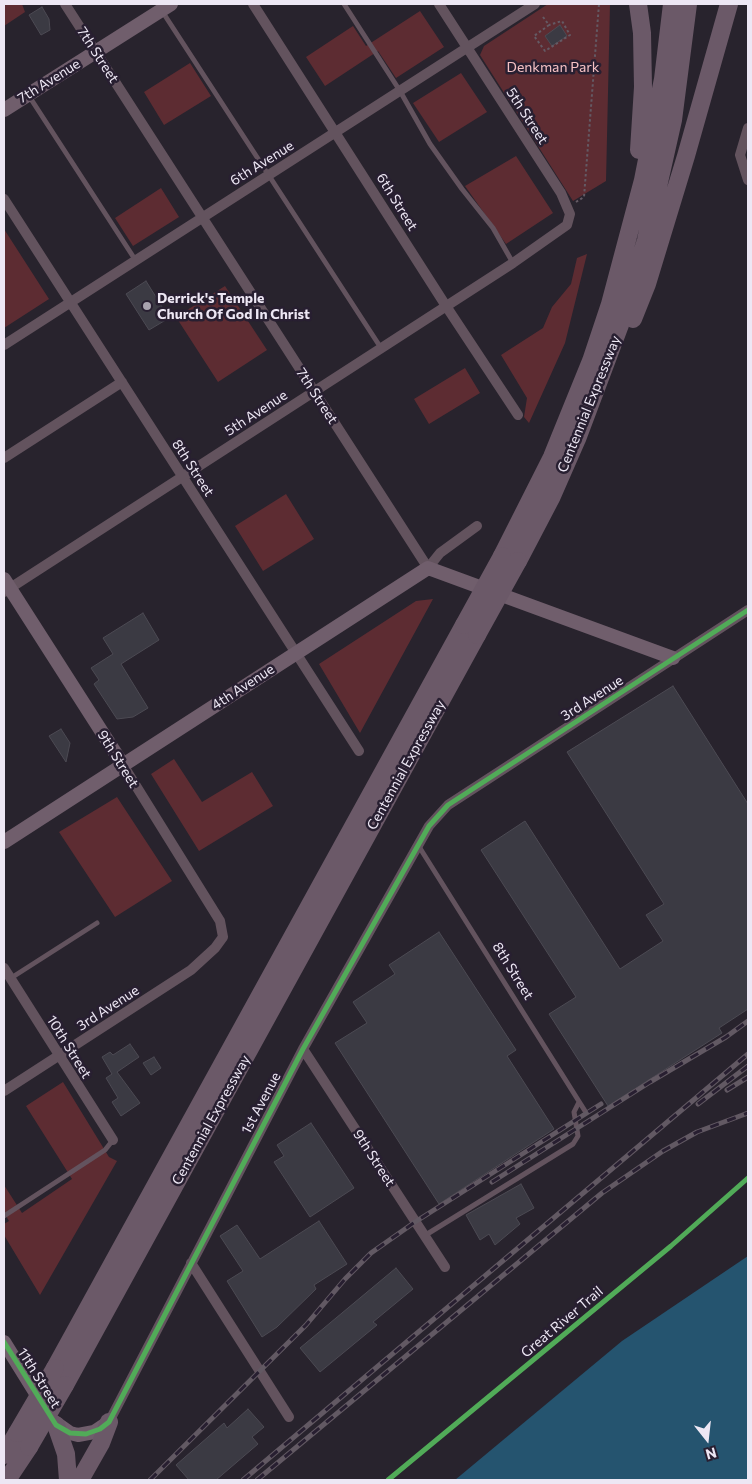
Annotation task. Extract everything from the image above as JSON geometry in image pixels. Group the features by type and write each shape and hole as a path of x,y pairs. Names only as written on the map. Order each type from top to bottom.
{"highway":[{"path":"623,262 643,112 642,33 638,4"},
{"name":"Centennial Expressway","path":"510,558 534,493 576,399 623,262 636,213 656,120 672,4"},
{"name":"Centennial Expressway","path":"4,1454 55,1368 510,558 552,496 594,400 621,322 661,179 673,120 688,4"},
{"path":"594,400 632,322 647,284 729,4"},
{"name":"Centennial Expressway","path":"7,1480 29,1447 65,1385 470,630"},
{"path":"80,1480 101,1443 109,1422"},
{"path":"56,1425 64,1447 68,1480"}],"street":[{"name":"7th Street","path":"65,4 428,568"},
{"name":"6th Street","path":"253,4 446,306 518,414"},
{"name":"5th Street","path":"439,4 568,206 569,220"},
{"name":"6th Avenue","path":"4,345 535,4"},
{"name":"7th Avenue","path":"4,110 166,7"},
{"path":"747,130 740,156 748,180"},
{"name":"8th Street","path":"4,199 359,751"},
{"name":"5th Avenue","path":"6,587 182,477 561,232 569,220"},
{"path":"4,458 122,382"},
{"name":"4th Avenue","path":"4,842 428,568 440,553 476,526"},
{"path":"428,568 673,658"},
{"name":"9th Street","path":"6,587 123,765 220,921 223,929 221,941"},
{"name":"3rd Avenue","path":"448,805 748,610"},
{"name":"1st Avenue","path":"109,1422 303,1049 418,845 430,826 448,805"},
{"name":"3rd Avenue","path":"4,1091 190,970 221,941"},
{"name":"10th Street","path":"4,968 113,1140"},
{"name":"9th Street","path":"303,1049 445,1267"},
{"path":"191,1263 289,1417"},
{"name":"11th Street","path":"4,1342 56,1425"},
{"path":"56,1425 70,1433 86,1434 100,1429 109,1422"}],"lane":[{"path":"344,4 400,90 430,144 493,228 513,263"},
{"path":"166,7 269,175 381,348"},
{"path":"28,95 136,261"},
{"name":"8th Street","path":"418,845 585,1111"},
{"path":"10,978 97,923"},
{"path":"424,1236 573,1144 578,1136 574,1112 579,1102"},
{"path":"4,1216 105,1150 113,1140"}],"path":[{"path":"568,206 584,197 599,4"},
{"path":"543,17 549,25"},
{"path":"562,21 570,35 545,51 534,36 549,25 562,21"}],"green space":[{"path":"4,4 22,4 25,12 4,26"},
{"name":"Denkman Park","path":"548,4 610,4 606,181 573,201 480,55 484,46"},
{"path":"420,11 444,47 396,78 378,51 325,86 306,57 353,26 366,46"},
{"path":"190,63 211,96 164,125 144,92"},
{"path":"461,73 487,112 439,142 413,103"},
{"path":"516,156 553,213 506,244 465,186"},
{"path":"161,188 179,217 133,246 115,218"},
{"path":"4,229 49,299 4,328"},
{"path":"587,254 565,343 529,423 524,417 527,398 501,355 543,328 552,307 571,284 577,258"},
{"path":"225,286 267,350 218,382 176,317"},
{"path":"465,368 480,393 429,424 414,399"},
{"path":"286,494 314,539 263,571 235,526"},
{"path":"433,599 360,733 319,664 416,601"},
{"path":"174,759 202,802 252,772 273,806 199,851 151,774"},
{"path":"117,797 172,881 115,917 59,832"},
{"path":"63,1082 109,1157 117,1161 40,1295 4,1235 4,1224 9,1221 4,1213 4,1185 22,1213 72,1179 26,1106"}],"water":[{"path":"748,1256 748,1480 455,1480 622,1341"}],"building":[{"path":"42,7 49,19 50,30 41,35 29,15"},
{"path":"560,25 567,36 552,46 545,36"},
{"name":"Derrick's Temple Church Of God In Christ","path":"146,281 169,318 149,330 126,294"},
{"path":"143,613 159,640 121,664 148,708 133,717 117,719 94,684 99,680 91,668 113,654 103,638"},
{"path":"673,686 748,804 748,1009 719,1028 722,1033 608,1106 549,1014 576,997 481,850 525,821 620,969 663,941 646,915 664,904 567,752"},
{"path":"61,729 70,743 66,762 49,736"},
{"path":"439,932 516,1050 507,1056 554,1129 439,1204 335,1043 367,1023 353,1002 395,974 389,965"},
{"path":"130,1044 139,1057 117,1072 140,1103 121,1116 112,1102 118,1098 106,1078 112,1074 102,1057 110,1052 113,1055"},
{"path":"154,1057 161,1068 151,1075 143,1063"},
{"path":"311,1123 354,1188 310,1217 274,1162 284,1156 277,1145"},
{"path":"521,1184 534,1208 516,1218 520,1224 495,1245 489,1234 480,1240 466,1215"},
{"path":"319,1221 347,1264 314,1285 316,1289 277,1327 262,1337 227,1281 243,1271 220,1236 237,1225 260,1259"},
{"path":"396,1268 413,1289 373,1322 377,1325 320,1372 300,1348"},
{"path":"248,1409 264,1427 252,1437 258,1444 216,1480 189,1480 176,1465 224,1423 227,1428"}],"railway":[{"path":"492,1182 650,1082 726,1037 748,1021"},
{"path":"243,1480 748,1054"},
{"path":"698,1104 748,1066"},
{"path":"727,1090 748,1077"},
{"path":"150,1480 306,1325 345,1279 371,1253 415,1222 601,1104"},
{"path":"257,1480 602,1193 663,1151 697,1132 748,1113"}],"cycle path":[{"path":"4,1342 56,1425 70,1433 86,1434 100,1429 109,1422 303,1049 429,826 448,805 748,610"},
{"name":"Great River Trail","path":"388,1480 671,1246 748,1178"}],"place":[{"name":"Derrick's Temple Church Of God In Christ","path":"147,306"}]}
